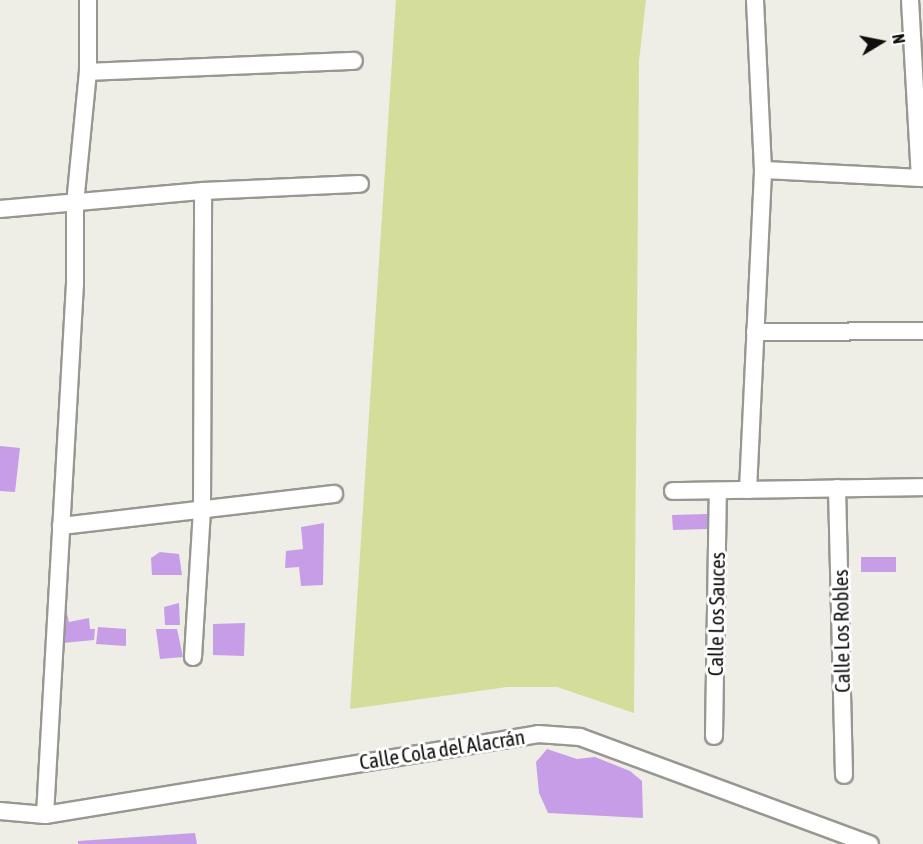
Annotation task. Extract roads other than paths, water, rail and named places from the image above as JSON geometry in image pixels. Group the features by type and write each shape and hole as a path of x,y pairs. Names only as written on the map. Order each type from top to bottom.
{"street":[{"path":"45,815 75,284 75,204 88,72 88,0"},
{"path":"748,490 763,170 756,0"},
{"path":"763,170 922,178 910,0"},
{"path":"88,72 354,61"},
{"path":"0,209 202,191 360,184"},
{"path":"194,657 201,510 202,191"},
{"path":"755,332 923,331"},
{"path":"673,491 923,487"},
{"name":"Calle Los Robles","path":"837,488 844,775"},
{"name":"Calle Los Sauces","path":"714,736 718,491"},
{"path":"61,526 334,494"},
{"name":"Calle Cola del Alacrán","path":"0,811 45,815 538,734 580,737 870,844"}]}
